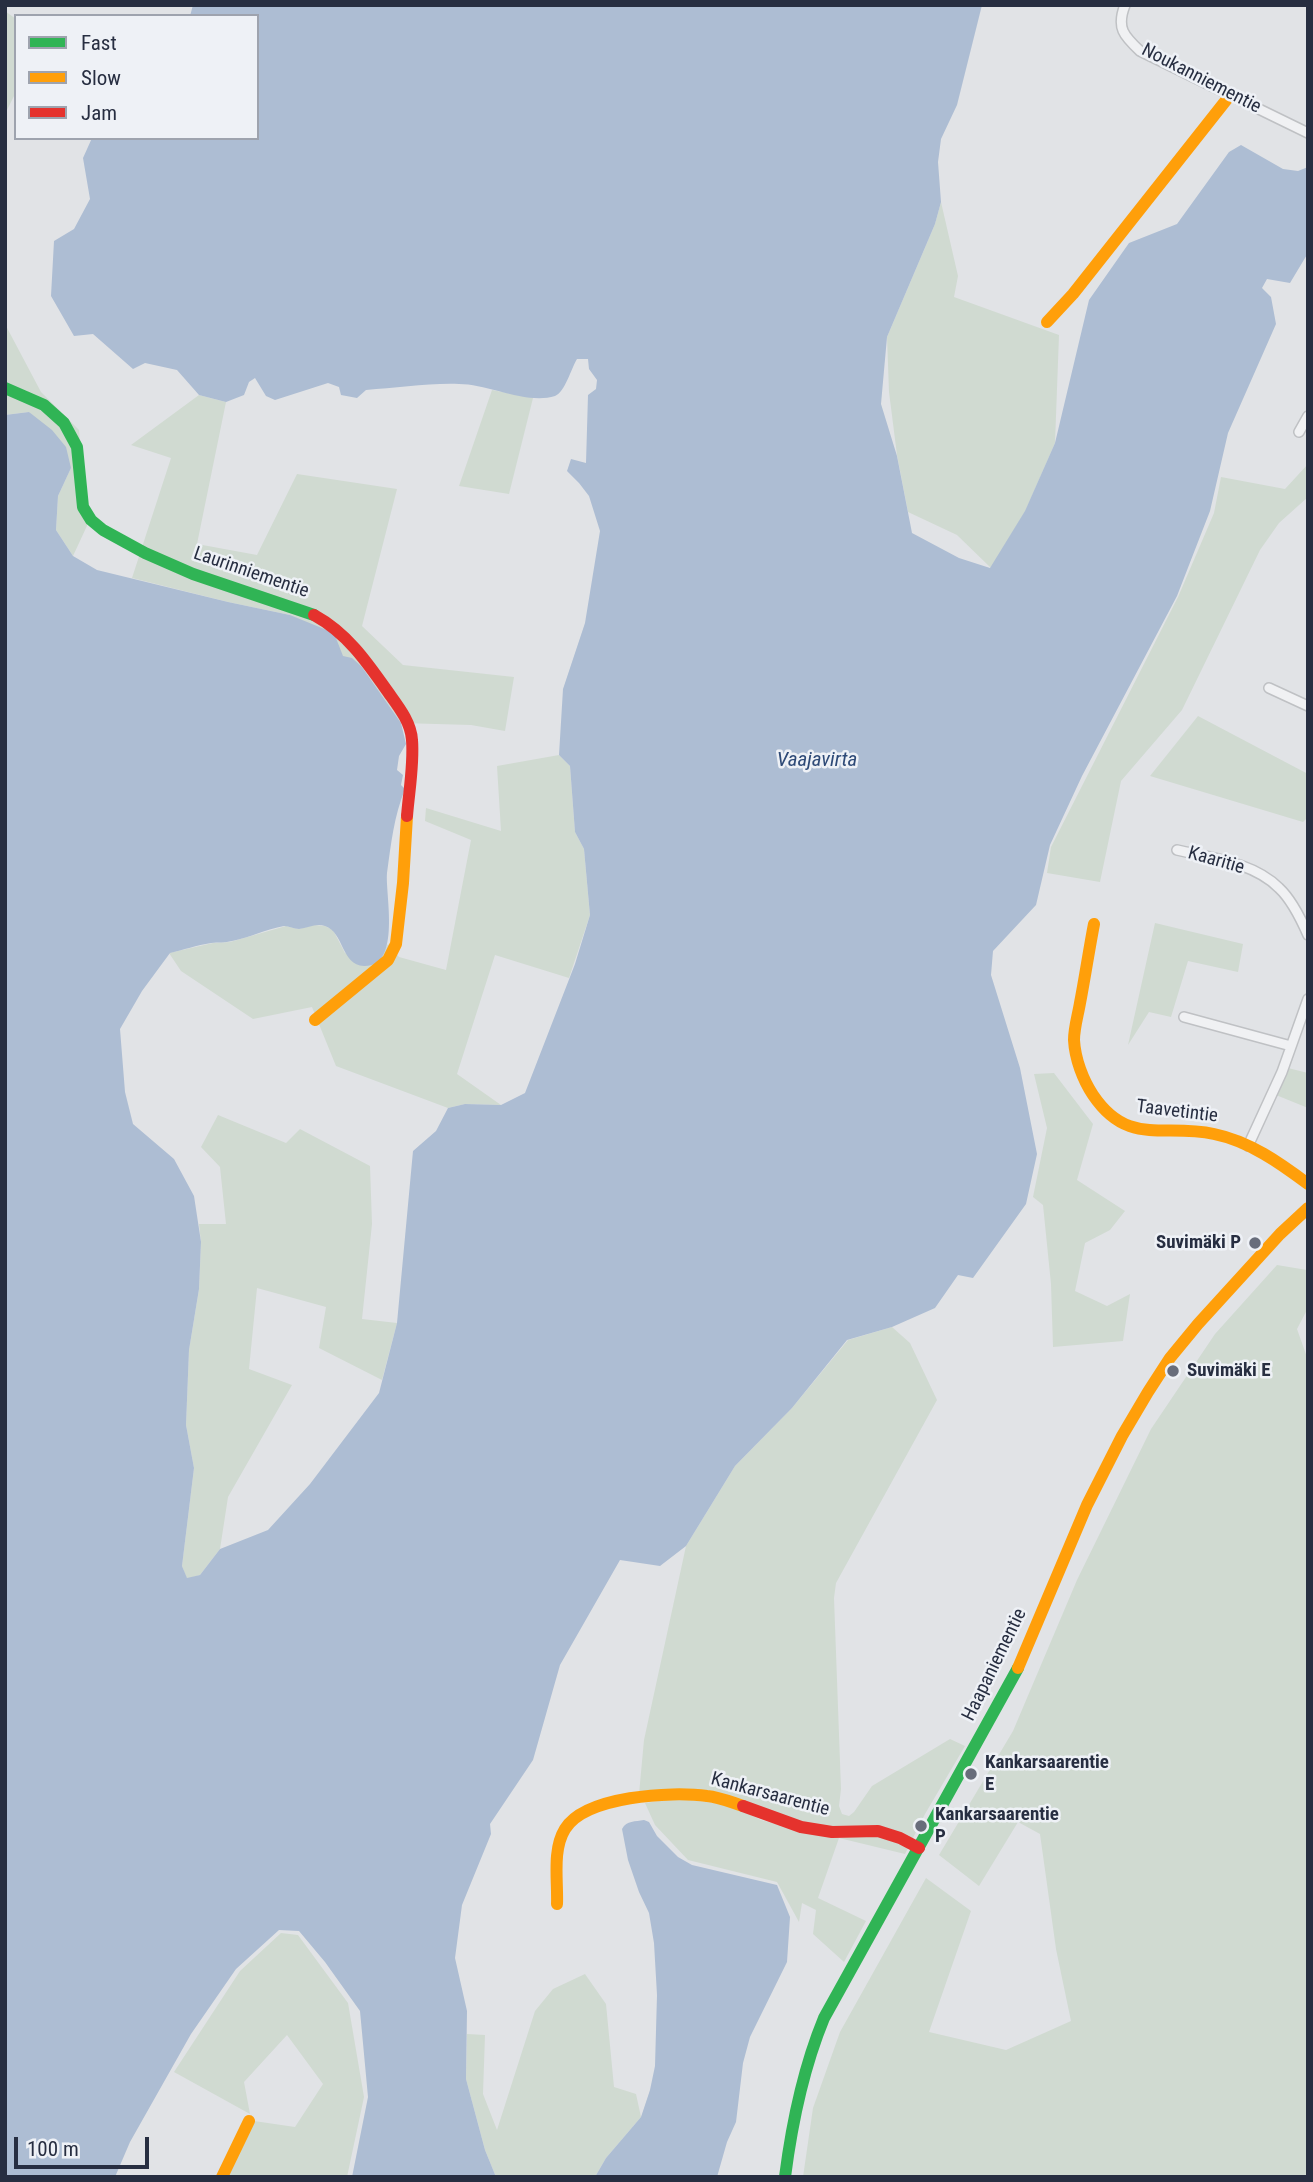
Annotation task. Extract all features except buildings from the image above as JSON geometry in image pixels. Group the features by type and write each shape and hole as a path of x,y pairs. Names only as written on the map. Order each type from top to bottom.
{"street":[{"name":"Noukanniementie","path":"1125,5 1122,28 1127,39 1140,51 1308,133"},
{"path":"1047,322 1073,294 1231,94"},
{"name":"Laurinniementie","path":"5,388 36,399 53,411 68,427 79,456 80,491 86,514 98,526 173,567 317,617 353,644 363,655 408,723 412,741 403,883 396,944 388,960 315,1020"},
{"path":"1298,432 1308,416"},
{"path":"1269,688 1308,706"},
{"name":"Kaaritie","path":"1177,850 1242,865 1265,877 1280,888 1299,915 1308,935"},
{"name":"Taavetintie","path":"1094,924 1074,1037 1080,1071 1104,1112 1117,1123 1139,1130 1190,1130 1248,1146 1308,1184"},
{"path":"1248,1146 1308,999"},
{"path":"1184,1017 1291,1046"},
{"name":"Haapaniementie","path":"785,2177 798,2098 815,2040 846,1976 1015,1675 1108,1462 1163,1368 1193,1329 1308,1208"},
{"name":"Kankarsaarentie","path":"557,1904 559,1852 565,1829 594,1806 610,1803 678,1794 710,1796 801,1827 829,1832 880,1832 919,1848"},
{"path":"222,2177 249,2121"}],"shaded area":[{"path":"5,11 14,18 14,96 5,121"},
{"path":"941,202 958,276 954,297 1059,335 1055,443 1025,512 991,568 957,535 908,512 897,455 889,392 887,337 935,224"},
{"path":"5,324 41,392 79,430 84,490 92,515 73,556 56,530 58,496 71,468 29,412 5,415"},
{"path":"492,390 533,398 509,494 459,486"},
{"path":"199,395 226,402 197,544 257,555 297,474 397,489 362,626 403,665 514,677 505,731 471,725 401,723 362,667 343,657 290,615 132,578 171,458 131,445"},
{"path":"1308,464 1308,497 1279,523 1260,550 1182,710 1121,781 1100,882 1047,873 1051,847 1178,597 1214,513 1221,477 1285,489"},
{"path":"1198,716 1308,774 1308,817 1303,822 1150,776"},
{"path":"559,755 570,766 575,832 584,849 590,915 569,978 495,955 457,1074 501,1105 465,1104 448,1108 336,1066 312,1007 253,1019 181,971 169,953 230,942 286,926 298,929 314,925 333,930 345,953 379,960 388,944 399,957 446,970 471,840 425,821 426,808 501,831 497,766"},
{"path":"1155,923 1243,944 1238,972 1188,961 1171,1017 1149,1012 1128,1045"},
{"path":"1288,1068 1308,1073 1308,1108 1276,1095"},
{"path":"1054,1073 1093,1124 1077,1180 1125,1211 1110,1230 1085,1243 1075,1291 1107,1306 1130,1294 1123,1341 1053,1347 1051,1284 1043,1205 1033,1197 1047,1128 1034,1074"},
{"path":"218,1115 286,1143 300,1129 370,1166 372,1224 362,1319 397,1323 382,1380 319,1348 326,1307 257,1288 249,1369 292,1385 228,1497 220,1549 200,1575 187,1579 182,1566 194,1468 186,1425 189,1350 199,1289 199,1224 226,1224 220,1167 201,1147"},
{"path":"1277,1265 1307,1270 1308,1275 1308,1308 1297,1329 1308,1360 1308,2177 803,2177 813,2108 840,2032 926,1878 971,1911 929,2032 1006,2050 1071,2021 1056,1949 1040,1834 1018,1822 979,1886 939,1855 1013,1731 1077,1580 1151,1429 1215,1334"},
{"path":"892,1327 910,1343 937,1400 836,1583 834,1598 841,1789 839,1806 842,1814 849,1816 854,1812 872,1786 950,1739 965,1746 905,1854 839,1838 818,1898 866,1921 844,1962 813,1934 816,1910 802,1903 799,1922 777,1882 688,1860 655,1825 645,1803 680,1798 733,1806 761,1820 806,1832 800,1822 738,1800 639,1794 644,1740 686,1546 735,1466 792,1408 848,1340"},
{"path":"281,1933 298,1935 348,2003 364,2097 347,2177 232,2177 228,2174 254,2121 295,2127 323,2084 287,2035 244,2082 250,2114 174,2072 240,1971"},
{"path":"585,1974 606,2004 614,2087 636,2094 641,2117 606,2158 595,2177 496,2177 485,2150 466,2079 467,2034 485,2035 483,2094 497,2130 535,2011 553,1989"}],"water":[{"name":"Vaajavirta","path":"193,5 982,5 957,105 941,139 938,162 941,202 935,224 887,337 881,404 897,456 912,533 959,558 990,568 1025,511 1055,443 1089,300 1129,243 1177,224 1229,152 1241,145 1283,169 1298,171 1308,167 1308,253 1290,283 1267,279 1262,288 1271,297 1276,324 1228,433 1210,511 1177,596 1082,776 1050,845 1036,905 993,951 991,975 1020,1068 1037,1154 1026,1204 973,1278 958,1275 935,1308 892,1327 847,1340 792,1408 735,1466 686,1546 660,1566 620,1560 560,1665 533,1760 490,1824 491,1834 462,1905 455,1958 467,2011 466,2079 485,2150 496,2177 352,2177 368,2097 360,2011 299,1931 279,1930 236,1969 191,2034 130,2142 115,2177 5,2177 5,415 29,412 52,430 66,447 71,468 58,496 56,530 73,556 97,570 290,615 334,633 343,656 352,658 362,667 401,723 406,744 399,756 397,770 403,775 401,785 405,789 396,820 387,873 387,943 383,955 376,963 364,966 356,964 331,929 322,925 299,929 284,926 238,940 195,946 170,953 142,991 120,1029 125,1092 133,1124 174,1159 194,1196 201,1242 199,1289 189,1350 186,1425 194,1468 182,1566 187,1578 200,1575 220,1549 268,1530 310,1484 379,1393 397,1323 413,1151 436,1131 448,1108 465,1104 501,1105 525,1093 575,964 590,915 584,849 575,832 570,766 559,755 563,689 585,623 600,531 589,496 567,471 571,459 586,463 588,395 596,389 597,380 589,369 588,359 577,359 559,394 544,398 520,396 470,385 447,384 366,390 357,398 341,395 339,387 328,383 275,400 266,396 255,378 249,382 244,395 226,402 199,395 177,370 145,363 133,369 93,334 74,336 51,296 54,241 74,229 90,199 83,158 91,140 259,140 259,14 191,14"},
{"path":"644,1820 649,1822 657,1836 678,1857 692,1865 777,1885 790,1917 787,1962 750,2037 743,2063 736,2122 717,2177 595,2177 606,2158 641,2117 655,2066 657,1995 654,1943 649,1913 628,1860 622,1829 629,1823"}],"traffic: fast":[{"path":"5,388 44,405 64,423 77,447 83,507 91,520 103,530 145,553 193,574 314,615"},
{"path":"785,2177 799,2096 824,2018 1018,1668"}],"traffic: slow":[{"path":"1047,322 1073,294 1231,94"},
{"path":"315,1020 388,960 396,944 407,816"},
{"path":"1094,924 1074,1040 1083,1076 1106,1111 1133,1127 1196,1131 1227,1137 1252,1147 1308,1184"},
{"path":"1018,1668 1087,1505 1148,1392 1170,1358 1198,1324 1280,1234 1308,1208"},
{"path":"557,1904 557,1856 561,1837 575,1818 591,1809 630,1798 672,1794 712,1797 743,1806"},
{"path":"222,2177 249,2121"}],"traffic: jam":[{"path":"314,615 337,630 356,649 407,721 412,749 407,816"},
{"path":"743,1806 801,1827 832,1832 878,1831 919,1848"}],"place":[{"name":"Suvimäki P","path":"1255,1243"},
{"name":"Suvimäki E","path":"1173,1371"},
{"name":"Kankarsaarentie E","path":"971,1774"},
{"name":"Kankarsaarentie P","path":"921,1826"}]}
